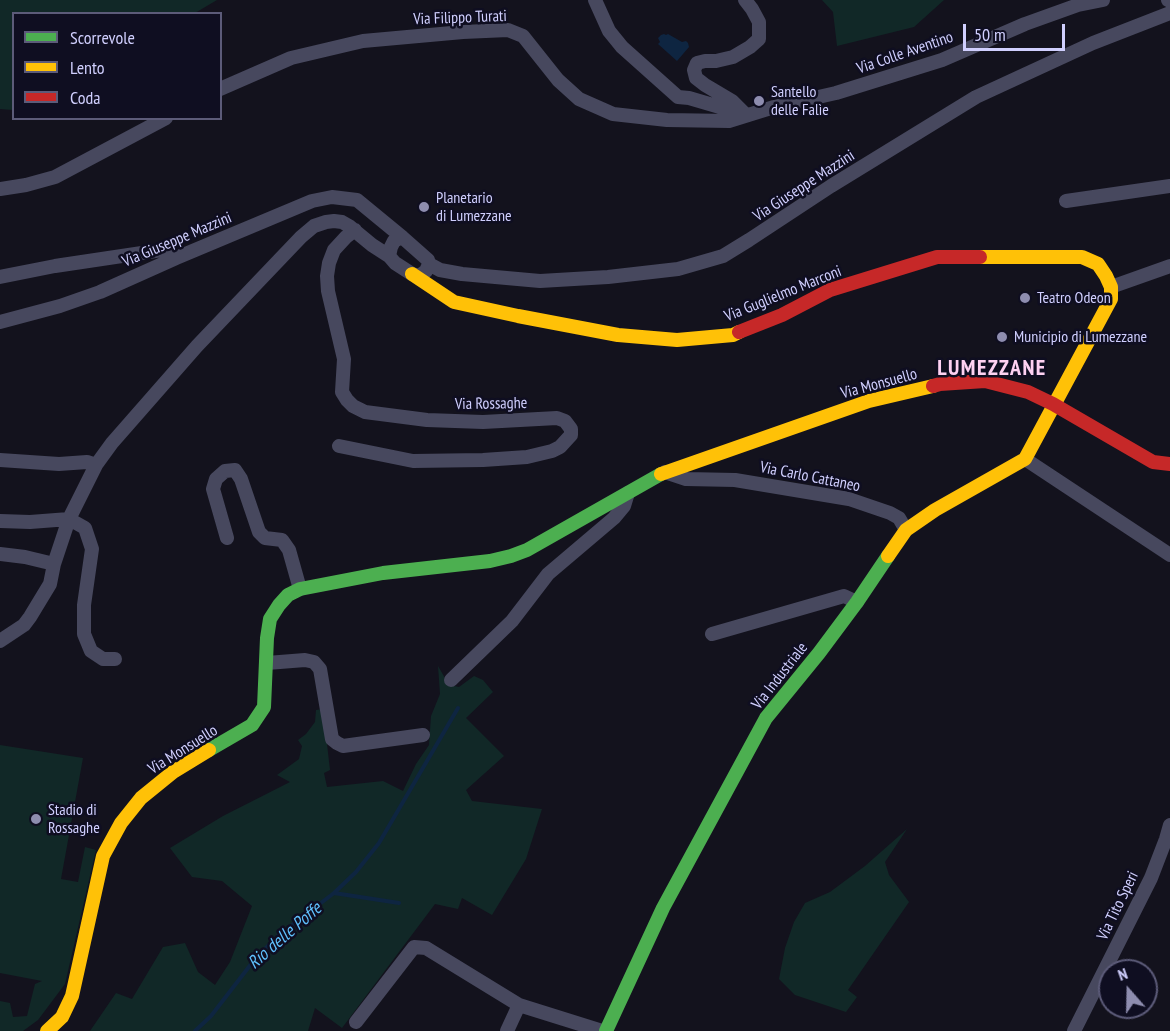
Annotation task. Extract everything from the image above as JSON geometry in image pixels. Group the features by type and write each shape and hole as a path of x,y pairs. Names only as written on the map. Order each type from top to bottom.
{"street":[{"path":"596,0 609,31 622,47 678,97 689,98 747,115"},
{"path":"745,0 759,22 759,39 733,57 697,63 694,70 696,78 732,101 747,115"},
{"name":"Via Colle Aventino","path":"747,115 836,93 942,60 1078,4 1103,0"},
{"name":"Via Giuseppe Mazzini","path":"0,322 60,306 100,292 312,201 332,197 357,200 386,222 394,245 395,263 422,270 540,280 608,277 678,269 723,256 831,186 976,97 1093,44 1170,13"},
{"name":"Via Filippo Turati","path":"222,88 291,58 363,40 508,30 524,36 558,80 579,99 613,114 667,120 729,121 747,115"},
{"path":"0,189 55,177 162,120"},
{"path":"1066,201 1170,186"},
{"path":"0,641 24,625 50,584 69,519 96,465 112,443 197,346 308,230 334,221 349,226 372,245 394,245"},
{"name":"Via Rossaghe","path":"339,446 413,461 483,460 527,457 552,451 560,447 571,435 571,429 566,421 557,418 483,422 427,420 365,412 353,406 342,392 344,359 328,291 327,276 334,250 355,230"},
{"name":"Via Giuseppe Mazzini","path":"394,245 424,256 428,260 422,270"},
{"path":"0,277 55,266 162,250 176,258"},
{"name":"Via Guglielmo Marconi","path":"422,270 433,287 454,302 618,334 676,340 733,335 782,315 830,290 937,257 1082,257 1098,264 1110,287"},
{"path":"1170,266 1110,287 1111,299 1025,459 1170,555"},
{"name":"Via Monsuello","path":"47,1031 62,1017 72,996 103,856 121,823 141,798 172,772 252,725 264,707 270,619 288,595 300,589 383,573 490,561 511,556 527,550 665,472 869,401 940,384 985,381 1028,392 1154,462 1170,464"},
{"name":"Via Carlo Cattaneo","path":"726,451 721,461 723,471 735,480"},
{"name":"Via Industriale","path":"604,1031 663,908 766,718 857,602 906,530 935,510 1025,459"},
{"path":"0,460 59,464 87,462 96,465"},
{"path":"697,460 712,480"},
{"path":"227,538 213,489 216,479 225,471 235,470 241,479 259,532 265,538 282,540 289,550 300,589"},
{"name":"Via Carlo Cattaneo","path":"665,472 686,479 735,480 849,499 890,513 898,518 906,530"},
{"path":"451,680 512,621 548,574 614,518 624,506 627,493"},
{"path":"0,521 30,522 69,519 86,528 92,549 84,605 84,634 92,651 103,659 115,658"},
{"path":"0,554 54,564"},
{"path":"712,634 844,596 857,602"},
{"path":"267,663 305,660 314,662 320,669 332,739 343,746 423,735"},
{"name":"Via Tito Speri","path":"1074,1031 1151,878 1170,825"},
{"path":"356,1022 414,947 426,948 519,1005 604,1031"},
{"path":"507,1031 519,1005"}],"green space":[{"path":"0,0 217,0 197,12 12,12 12,110 0,109"},
{"path":"822,0 944,0 914,27 837,46 833,12"},
{"path":"438,666 449,685 459,687 474,676 483,680 493,692 466,718 504,756 466,790 472,801 542,809 526,859 492,915 462,898 458,909 435,904 342,1028 315,1008 308,1031 90,1031 116,993 132,999 163,947 185,943 198,972 215,985 230,962 252,906 222,881 192,877 170,848 223,816 290,782 277,775 299,759 302,746 298,740 315,722 316,710 323,709 330,770 324,773 327,787 383,781 403,791 416,764 429,745 431,716 440,694"},
{"name":"Stadio di Rossaghe","path":"0,745 83,758 61,879 78,882 85,847 96,850 65,984 38,1020 23,1031 0,1031 0,1001 10,1003 13,1017 27,1016 35,984 42,981 0,973"},
{"path":"907,829 885,862 889,875 909,902 848,990 857,997 846,1012 795,995 779,979 785,948 794,922 805,903 830,892 865,866"}],"water":[{"path":"664,34 688,43 689,47 677,61 658,44 660,42 658,38"}],"waterway":[{"path":"334,893 356,872 379,843 458,708"},
{"name":"Rio delle Poffe","path":"195,1031 211,1016 255,959 279,935 334,893 399,903"}],"traffic: fast":[{"path":"209,750 252,725 264,707 270,619 288,595 300,589 383,573 490,561 511,556 527,550 661,474"},
{"path":"606,1031 663,908 766,718 819,653 888,556"}],"traffic: slow":[{"path":"888,556 906,530 935,510 1025,459 1111,299 1111,287 1098,264 1082,257 980,257"},
{"path":"412,274 454,302 618,335 677,340 733,335 739,332"},
{"path":"661,474 869,401 933,386"},
{"path":"47,1031 62,1017 72,996 103,856 121,823 141,798 173,772 209,750"}],"traffic: jam":[{"path":"739,332 782,315 830,290 937,257 980,257"},
{"path":"933,386 985,381 1028,392 1153,462 1170,464"}],"place":[{"name":"Santello delle Falìe","path":"759,101"},
{"name":"Planetario di Lumezzane","path":"424,207"},
{"name":"Teatro Odeon","path":"1025,298"},
{"name":"Municipio di Lumezzane","path":"1002,337"},
{"name":"Stadio di Rossaghe","path":"36,819"}],"district":[{"name":"LUMEZZANE","path":"992,369"}]}
